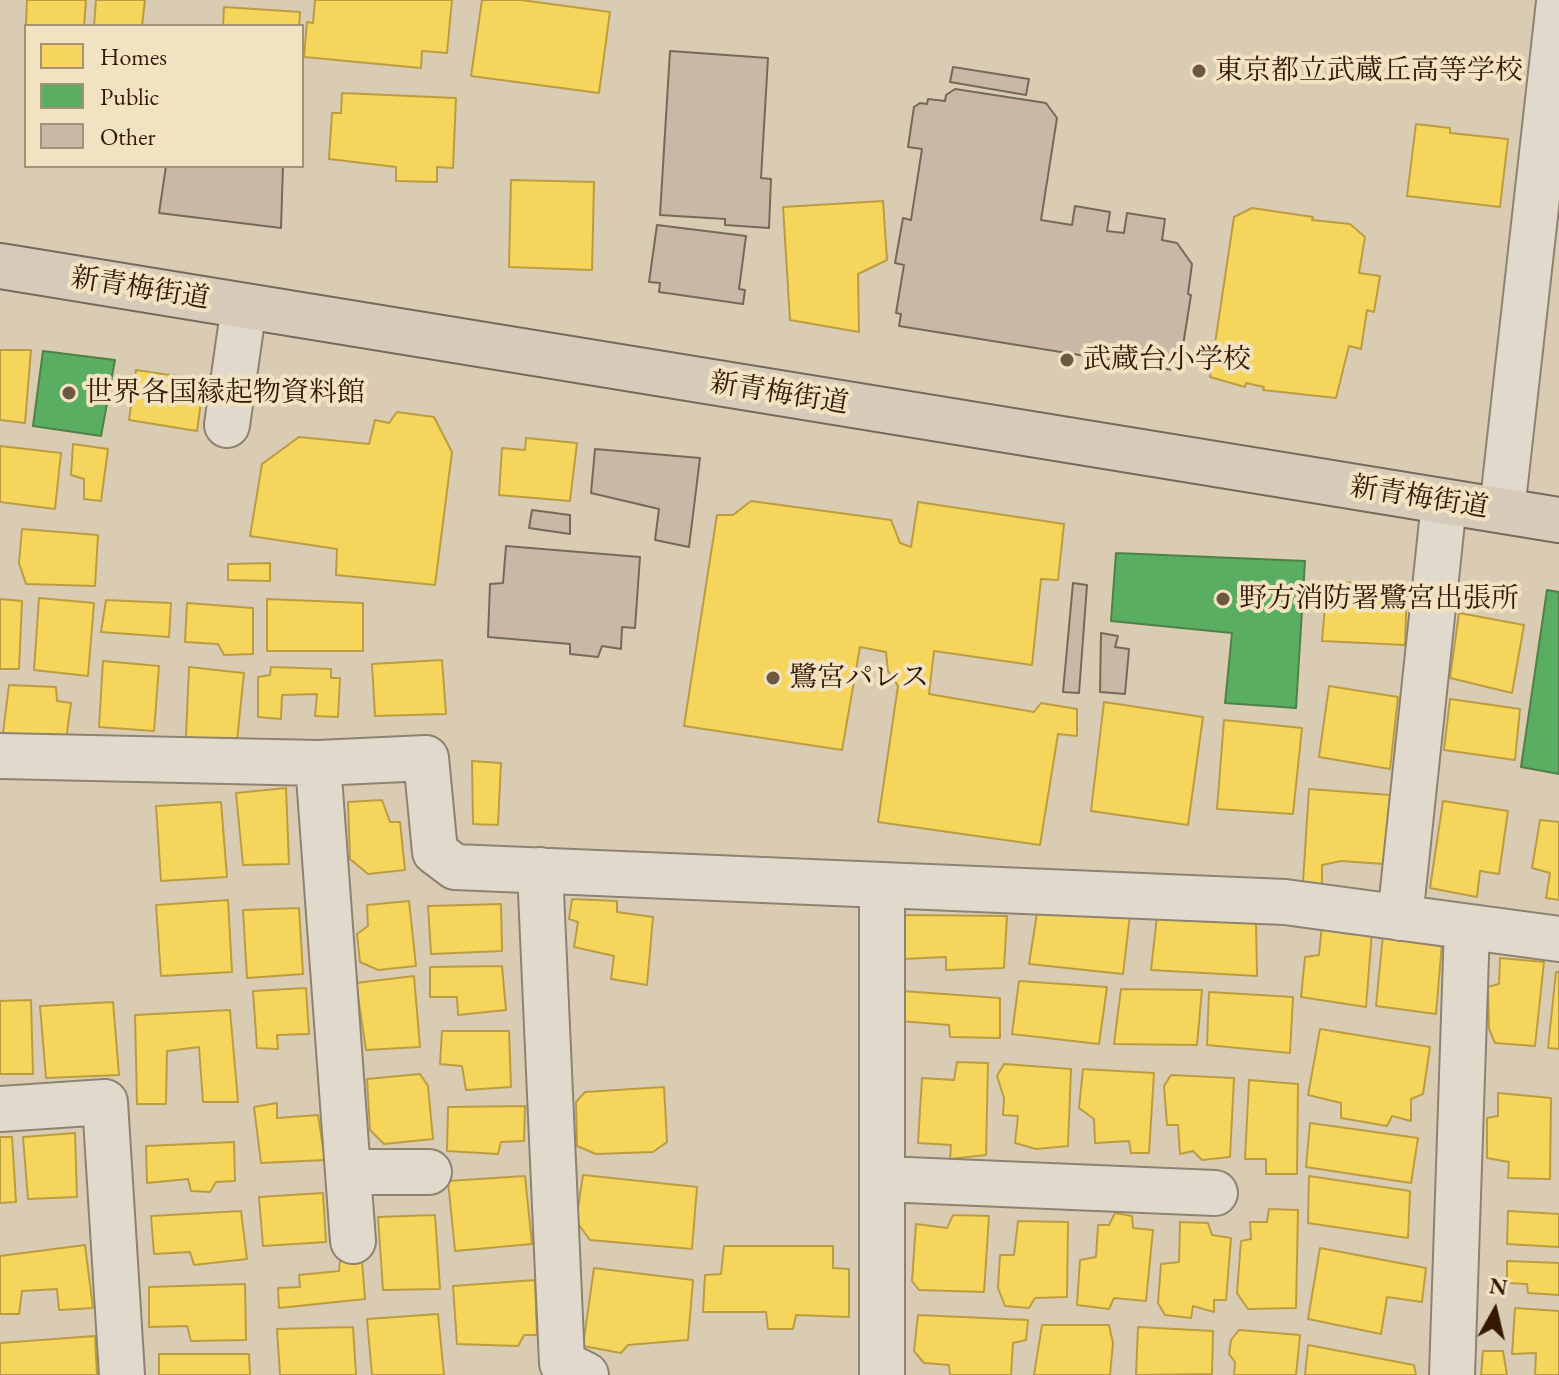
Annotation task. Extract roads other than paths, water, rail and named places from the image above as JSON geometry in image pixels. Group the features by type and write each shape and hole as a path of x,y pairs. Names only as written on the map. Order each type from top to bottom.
{"main road":[{"name":"新青梅街道","path":"0,266 1559,520"}],"street":[{"path":"1502,510 1559,2"},
{"path":"227,425 244,306"},
{"path":"1400,918 1444,503"},
{"path":"0,756 318,763 426,758 435,852 455,867 1285,902 1559,939"},
{"path":"318,763 353,1241"},
{"path":"540,870 562,1363 586,1375"},
{"path":"882,887 882,1375"},
{"path":"1452,1375 1467,927"},
{"path":"0,1109 105,1102 122,1375"},
{"path":"348,1172 429,1172"},
{"path":"883,1179 1215,1193"}],"place":[{"name":"東京都立武蔵丘高等学校","path":"1199,71"},
{"name":"武蔵台小学校","path":"1067,360"},
{"name":"世界各国縁起物資料館","path":"69,393"},
{"name":"野方消防署鷺宮出張所","path":"1223,599"},
{"name":"鷺宮パレス","path":"773,678"}]}
